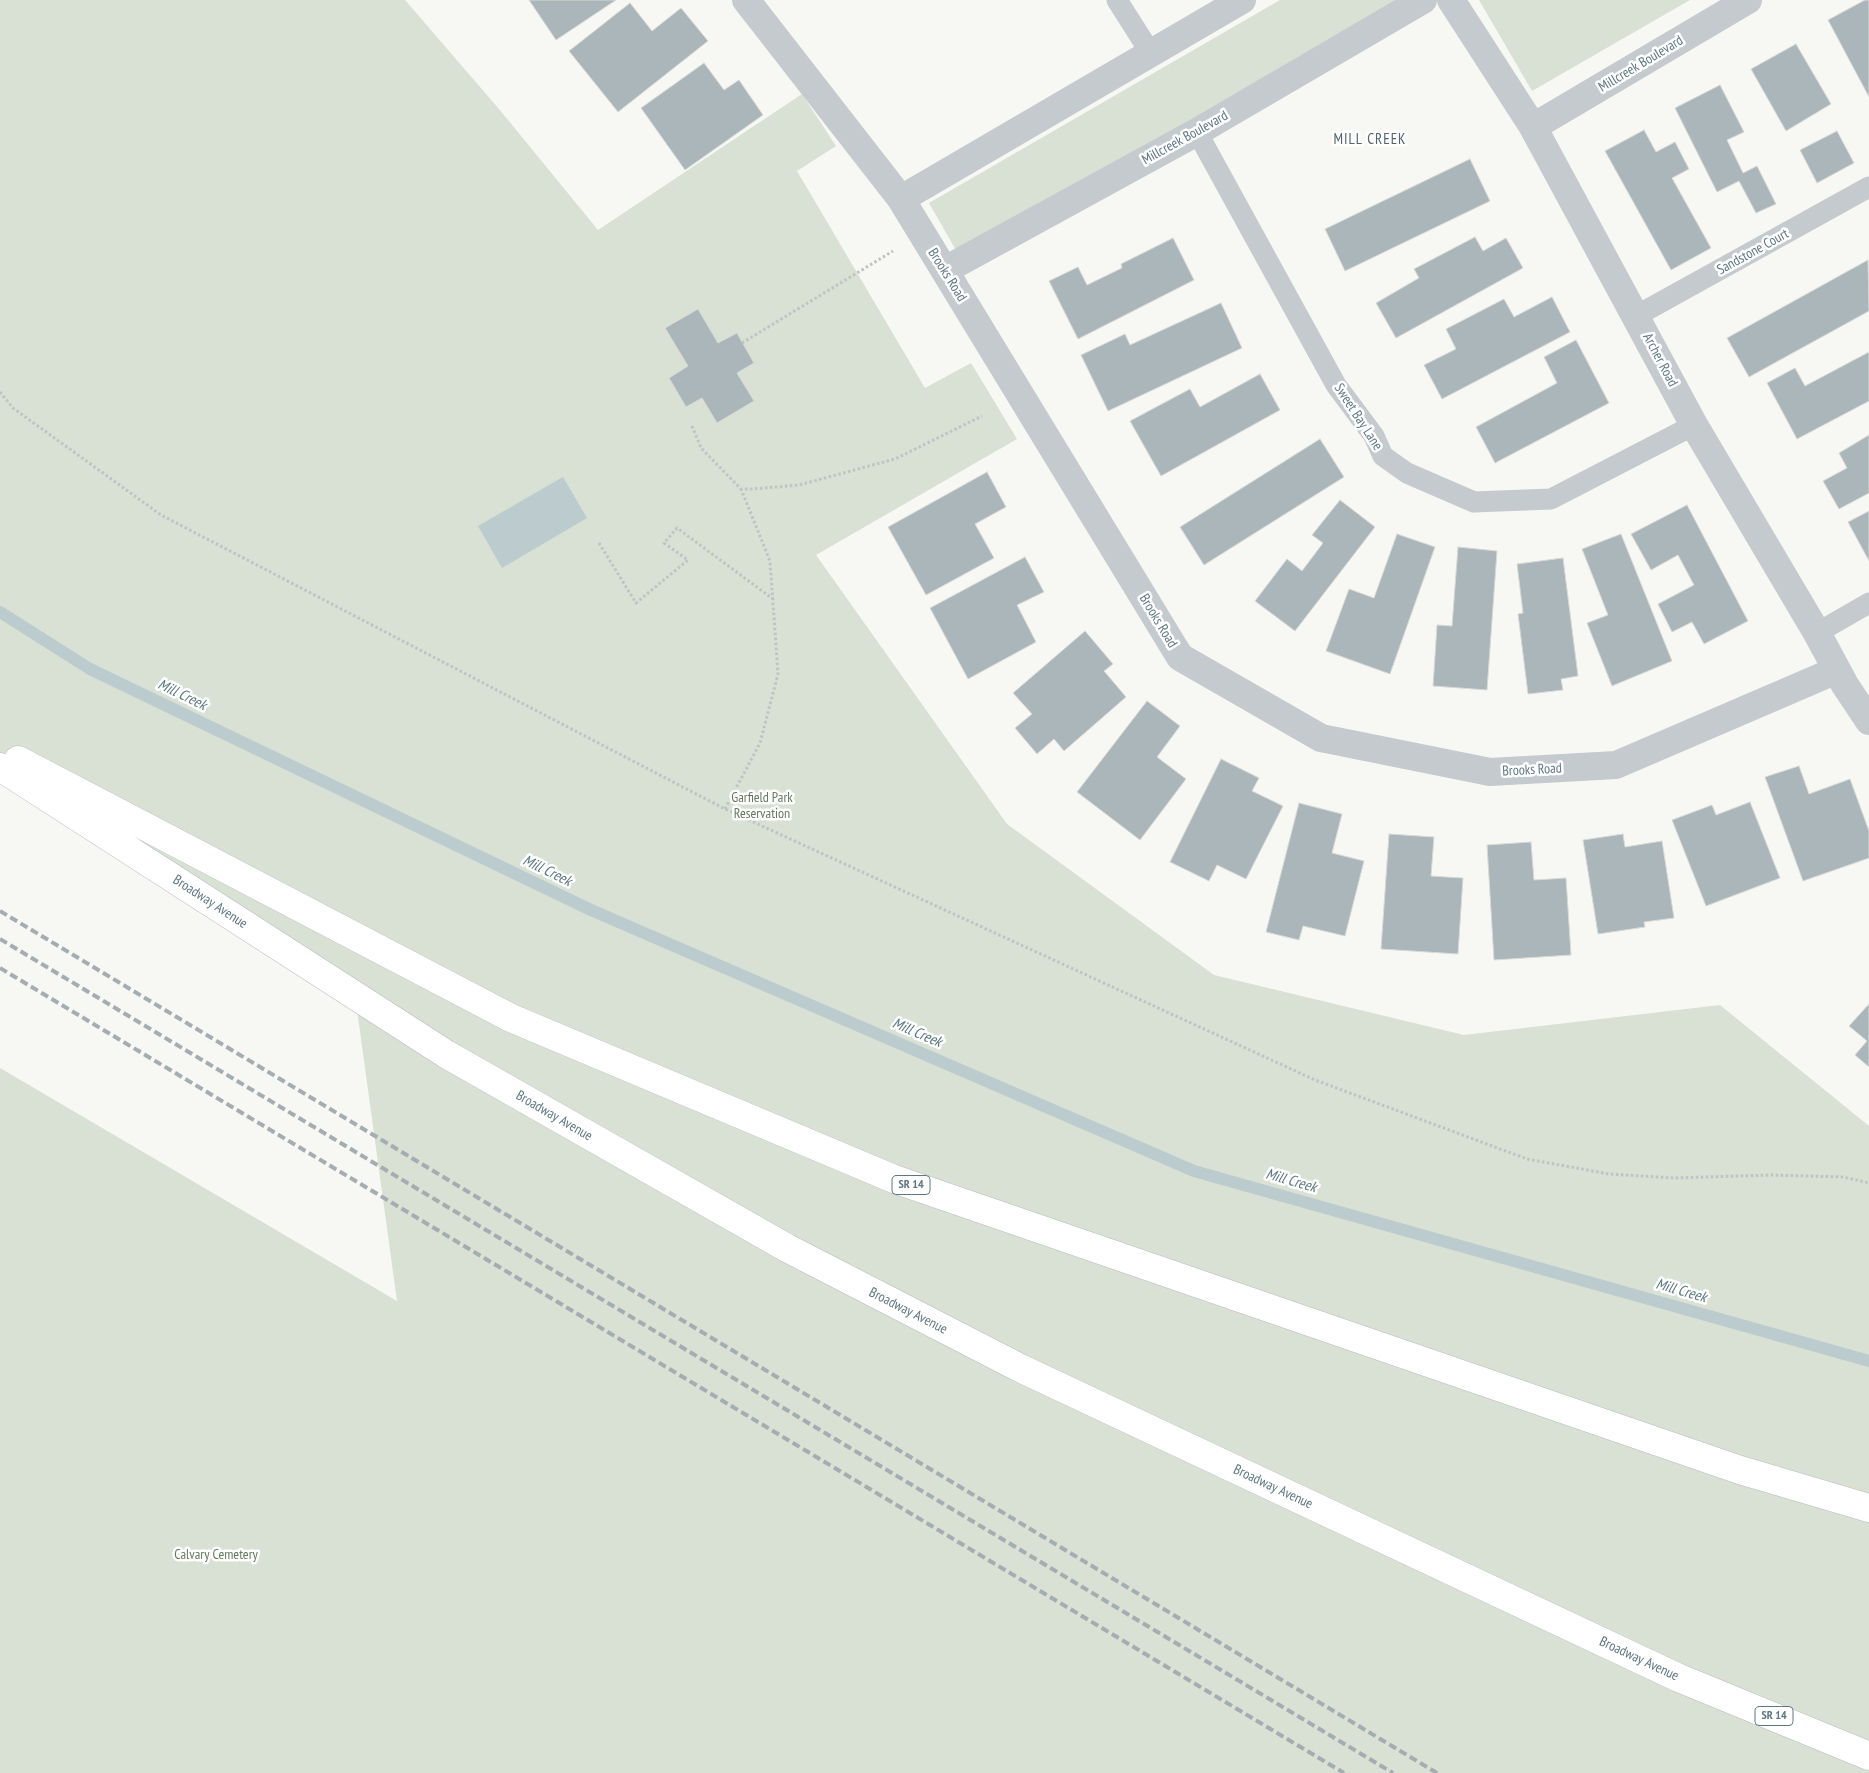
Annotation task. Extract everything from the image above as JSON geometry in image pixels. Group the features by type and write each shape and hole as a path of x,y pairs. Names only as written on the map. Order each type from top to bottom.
{"main road":[{"name":"SR 14","path":"0,750 511,1018 894,1179 1740,1470 1869,1508"},
{"name":"Broadway Avenue","path":"0,767 446,1054 787,1248 1020,1368 1679,1678 1869,1756"}],"street":[{"name":"Brooks Road","path":"746,0 901,199 1180,657 1321,738 1490,772 1616,765 1837,670"},
{"path":"901,199 1242,0"},
{"name":"Millcreek Boulevard","path":"945,270 1196,132 1423,0"},
{"name":"Archer Road","path":"1450,0 1533,127 1694,425 1817,633 1845,685 1869,721"},
{"name":"Millcreek Boulevard","path":"1533,127 1748,0"}],"lane":[{"path":"1117,0 1150,52"},
{"name":"Sweet Bay Lane","path":"1196,132 1336,385 1374,436 1384,456 1407,474 1474,502 1551,499 1694,425"},
{"name":"Sandstone Court","path":"1636,316 1869,187"},
{"path":"1817,633 1869,603"}],"path":[{"path":"742,343 922,233"},
{"path":"0,392 13,408 161,515 725,810 1314,1080 1527,1159 1610,1174 1674,1178 1771,1175 1843,1177 1869,1183"},
{"path":"741,489 799,484 895,459 929,444 982,416"},
{"path":"692,426 701,448 741,489 770,561 774,599 778,674 760,744 725,810"},
{"path":"599,544 636,603 688,560 664,543 677,528 774,599"}],"green space":[{"path":"0,0 405,0 499,109 598,230 802,94 836,146 797,171 925,388 971,363 1017,439 816,555 1007,824 1214,975 1464,1035 1720,1005 1869,1126 1869,1773 0,1773 0,1068 397,1301 355,995 0,767"},
{"path":"1280,0 1408,0 961,259 929,203"},
{"path":"1479,0 1690,0 1532,91"}],"shaded area":[{"path":"563,477 587,518 502,568 478,526"}],"building":[{"path":"529,0 616,0 556,40"},
{"path":"1865,0 1869,0 1869,97 1828,20"},
{"path":"630,3 652,31 681,8 708,41 618,112 569,51"},
{"path":"1796,44 1831,104 1786,131 1751,69"},
{"path":"704,63 724,90 739,80 763,115 685,170 641,108"},
{"path":"1720,85 1744,132 1727,140 1743,173 1757,166 1776,204 1756,213 1739,181 1717,192 1675,108"},
{"path":"1644,130 1656,152 1675,142 1689,169 1672,178 1711,248 1671,270 1605,151"},
{"path":"1837,131 1854,163 1817,183 1800,150"},
{"path":"1470,159 1490,201 1345,271 1325,229"},
{"path":"1475,237 1483,251 1506,238 1523,268 1396,338 1376,303 1419,278 1414,269"},
{"path":"1173,238 1194,280 1078,339 1049,281 1078,267 1087,285 1122,268 1121,264"},
{"path":"1868,260 1869,311 1749,377 1727,338"},
{"path":"1552,297 1570,332 1442,399 1424,365 1456,349 1446,329 1504,299 1514,317"},
{"path":"1221,303 1242,348 1108,411 1081,355 1125,334 1130,345"},
{"path":"698,309 718,343 737,333 754,363 737,373 754,401 717,423 702,398 686,407 669,378 688,366 665,328"},
{"path":"1576,340 1609,403 1495,463 1476,427 1557,383 1544,357"},
{"path":"1869,352 1869,401 1797,439 1767,383 1795,368 1805,386"},
{"path":"1260,374 1280,410 1161,476 1130,421 1190,389 1200,407"},
{"path":"1869,435 1869,493 1839,509 1823,481 1847,468 1839,453"},
{"path":"1320,439 1344,477 1204,565 1180,527"},
{"path":"987,472 1006,507 975,524 994,558 926,595 888,527"},
{"path":"1340,500 1375,527 1295,631 1255,601 1287,559 1302,571 1323,543 1312,535"},
{"path":"1687,505 1748,621 1704,644 1692,622 1672,632 1658,604 1694,585 1678,555 1651,570 1631,534"},
{"path":"1869,511 1869,561 1848,522"},
{"path":"1397,534 1435,547 1390,674 1326,651 1349,589 1374,598"},
{"path":"1621,534 1672,661 1612,686 1587,623 1608,615 1582,549"},
{"path":"1458,547 1497,551 1487,690 1433,686 1437,625 1452,626"},
{"path":"1025,557 1044,592 1017,605 1036,642 968,679 930,608"},
{"path":"1563,558 1578,676 1561,679 1563,690 1528,694 1518,614 1523,613 1517,564"},
{"path":"1085,631 1113,664 1104,671 1126,697 1064,751 1054,739 1037,754 1015,728 1032,714 1013,693"},
{"path":"1147,701 1180,726 1157,757 1186,779 1140,840 1077,792"},
{"path":"1221,759 1259,778 1252,791 1283,806 1246,879 1217,865 1209,881 1170,862"},
{"path":"1799,766 1809,794 1850,779 1869,831 1869,858 1803,881 1765,777"},
{"path":"1750,802 1780,878 1706,906 1672,820 1712,805 1716,815"},
{"path":"1299,803 1342,814 1332,853 1364,861 1345,936 1303,926 1299,940 1266,932"},
{"path":"1389,834 1434,837 1431,876 1463,878 1458,954 1381,949"},
{"path":"1623,834 1625,847 1662,841 1674,918 1644,922 1645,927 1598,934 1583,840"},
{"path":"1531,842 1534,880 1566,878 1571,955 1494,960 1487,845"},
{"path":"1869,1004 1869,1067 1855,1055 1867,1041 1849,1026"}],"waterway":[{"name":"Mill Creek","path":"0,612 90,669 591,910 1194,1171 1869,1361"}],"railway":[{"path":"0,911 1437,1773"},
{"path":"0,939 1393,1773"},
{"path":"0,968 1344,1773"}],"district":[{"name":"MILL CREEK","path":"1370,140"}],"park label":[{"name":"Garfield Park Reservation","path":"762,806"},
{"name":"Calvary Cemetery","path":"216,1555"}]}
